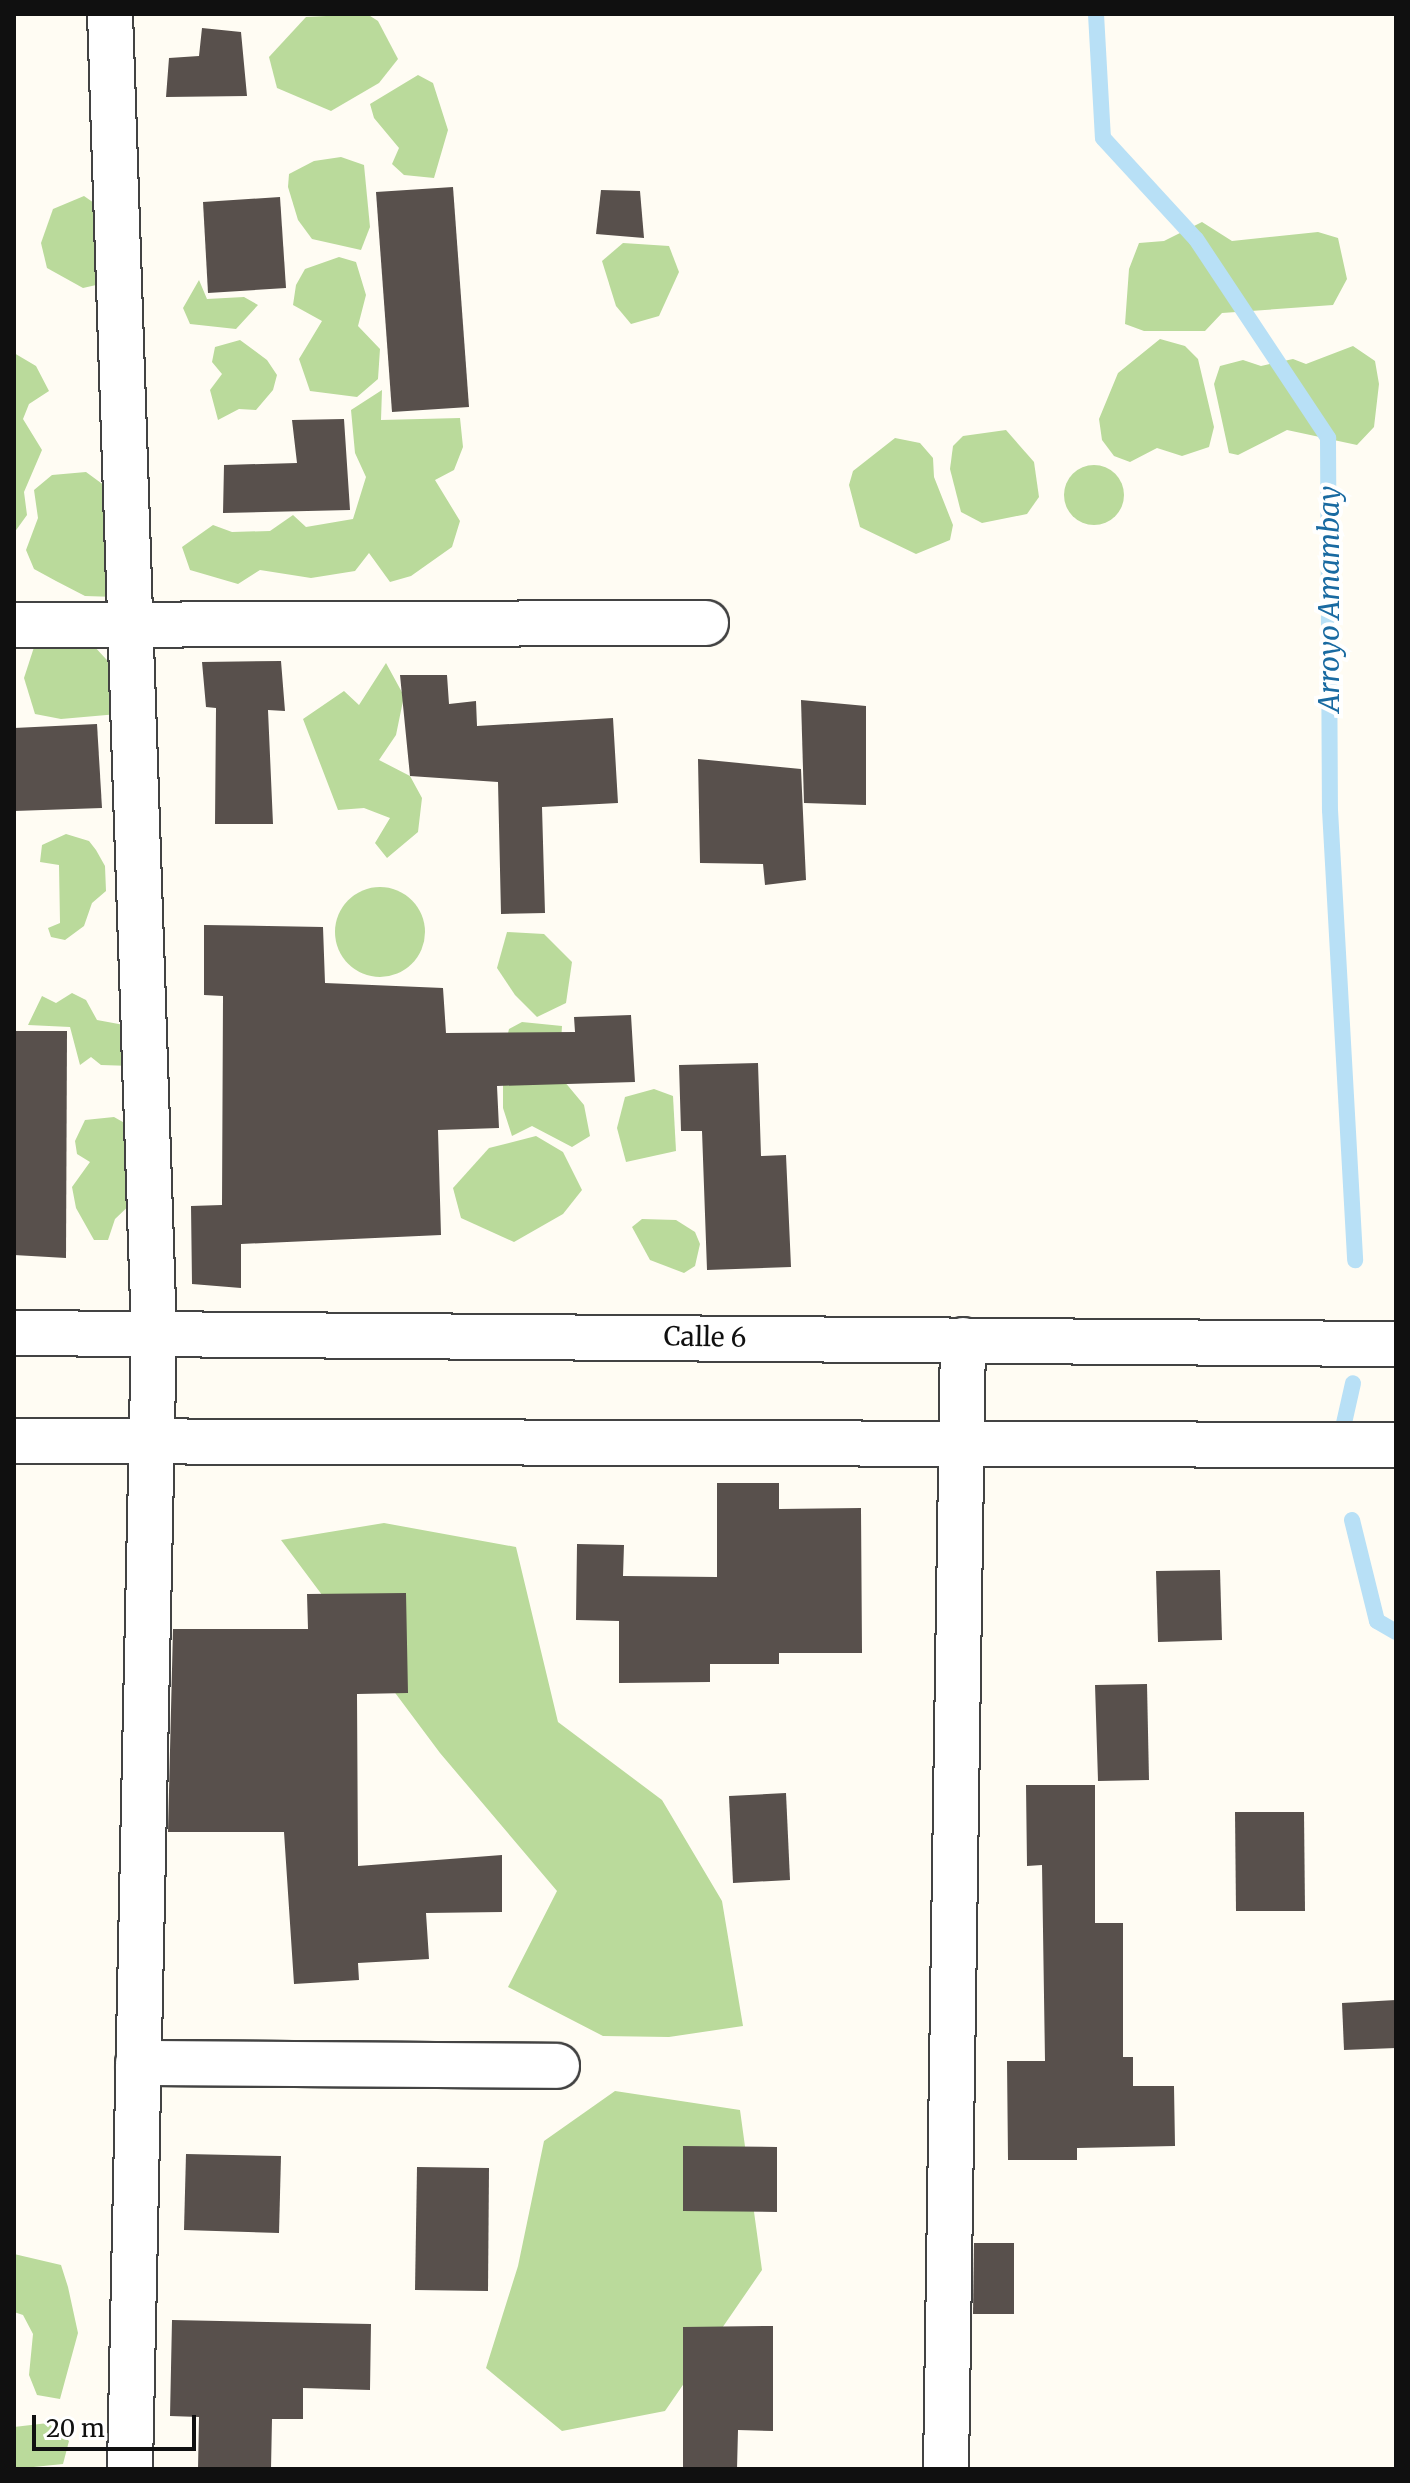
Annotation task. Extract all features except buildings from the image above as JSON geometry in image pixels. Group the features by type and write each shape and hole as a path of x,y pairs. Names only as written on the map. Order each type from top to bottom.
{"street":[{"path":"110,14 133,622 154,1331 149,1441 130,2469"},
{"path":"14,625 133,622 706,623"},
{"name":"Calle 6","path":"14,1333 154,1331 1396,1344"},
{"path":"946,2469 959,1445 963,1340"},
{"path":"14,1441 1396,1445"},
{"path":"138,2063 557,2066"}],"green space":[{"path":"367,14 378,21 398,59 379,83 331,111 277,88 269,57 306,17"},
{"path":"418,75 433,83 448,130 434,178 404,175 392,164 399,148 374,118 370,104"},
{"path":"341,157 364,165 370,227 361,250 312,239 298,220 288,187 289,174 314,161"},
{"path":"84,196 107,212 105,283 83,288 47,268 41,243 53,209"},
{"path":"1202,222 1232,241 1318,232 1338,238 1347,279 1333,305 1222,313 1205,331 1144,331 1125,324 1129,269 1139,243 1164,241"},
{"path":"623,243 669,246 679,272 659,316 631,324 616,306 602,261"},
{"path":"339,257 356,262 366,295 358,326 380,349 378,379 357,397 310,391 299,359 322,321 293,305 296,285 305,269"},
{"path":"199,280 207,299 244,297 258,305 236,329 190,324 183,308"},
{"path":"1160,339 1185,346 1198,359 1214,427 1209,447 1182,456 1157,448 1130,462 1114,456 1102,440 1099,419 1118,373"},
{"path":"240,340 267,360 277,375 273,390 256,410 239,409 218,420 210,390 222,374 212,362 215,347"},
{"path":"1353,346 1375,361 1379,384 1374,427 1357,445 1287,430 1238,455 1229,453 1214,384 1220,366 1243,360 1261,366 1293,359 1306,364"},
{"path":"14,353 36,366 49,391 29,404 23,419 42,450 24,492 27,515 14,533"},
{"path":"382,390 381,420 460,418 463,447 454,470 435,480 460,521 452,547 411,576 390,582 369,553 355,571 311,578 260,570 238,584 190,570 182,547 213,525 232,532 270,531 293,515 306,527 353,519 366,477 355,453 351,410"},
{"path":"1006,430 1034,462 1039,497 1027,514 982,523 961,512 950,469 953,446 963,436"},
{"path":"895,438 920,443 933,458 934,477 953,525 950,540 916,554 860,527 849,485 853,471"},
{"path":"1094,465 1115,474 1124,495 1115,516 1094,525 1073,516 1064,495 1073,474"},
{"path":"86,472 116,494 116,597 85,596 56,581 34,569 26,550 38,518 34,490 52,475"},
{"path":"37,638 92,644 120,674 118,714 61,719 35,714 24,678"},
{"path":"386,663 404,696 396,735 379,760 410,776 422,798 418,832 387,858 375,843 390,818 364,808 338,810 303,719 344,691 359,705"},
{"path":"66,834 89,841 96,850 105,866 106,891 92,903 84,926 65,940 51,937 48,928 60,923 59,865 40,862 42,845"},
{"path":"380,887 397,891 412,900 421,915 425,932 421,949 412,964 397,973 380,977 363,973 348,964 339,949 335,932 339,915 348,900 363,891"},
{"path":"507,932 544,934 572,962 566,1003 537,1017 515,995 497,968"},
{"path":"72,993 86,1000 97,1020 135,1027 132,1066 101,1065 91,1057 80,1065 70,1027 28,1025 42,996 56,1003"},
{"path":"522,1022 562,1026 559,1075 584,1105 590,1136 572,1147 532,1126 512,1136 503,1108 503,1054 509,1029"},
{"path":"654,1089 673,1096 676,1151 626,1162 617,1128 625,1097"},
{"path":"114,1117 137,1130 136,1199 115,1219 108,1240 94,1240 76,1208 72,1187 90,1162 77,1154 75,1141 85,1120"},
{"path":"536,1136 563,1152 582,1190 563,1214 514,1242 461,1218 453,1188 489,1148"},
{"path":"642,1219 676,1220 695,1232 700,1244 695,1266 684,1273 650,1260 632,1227"},
{"path":"384,1523 516,1547 558,1722 662,1800 722,1901 743,2026 669,2037 603,2036 508,1987 557,1891 440,1753 281,1540"},
{"path":"615,2091 740,2110 762,2270 665,2411 562,2431 486,2368 518,2266 544,2141"},
{"path":"14,2254 61,2265 68,2287 78,2333 60,2399 37,2395 29,2375 33,2334 23,2315 14,2312"},
{"path":"48,2423 69,2441 63,2464 14,2469 14,2427"}],"waterway":[{"name":"Arroyo Amambay","path":"1096,14 1103,138 1196,239 1328,438 1330,810 1355,1260"},
{"name":"Arroyo Amambay","path":"1342,1432 1353,1383"},
{"name":"Arroyo Amambay","path":"1352,1520 1377,1621 1396,1632"}]}
